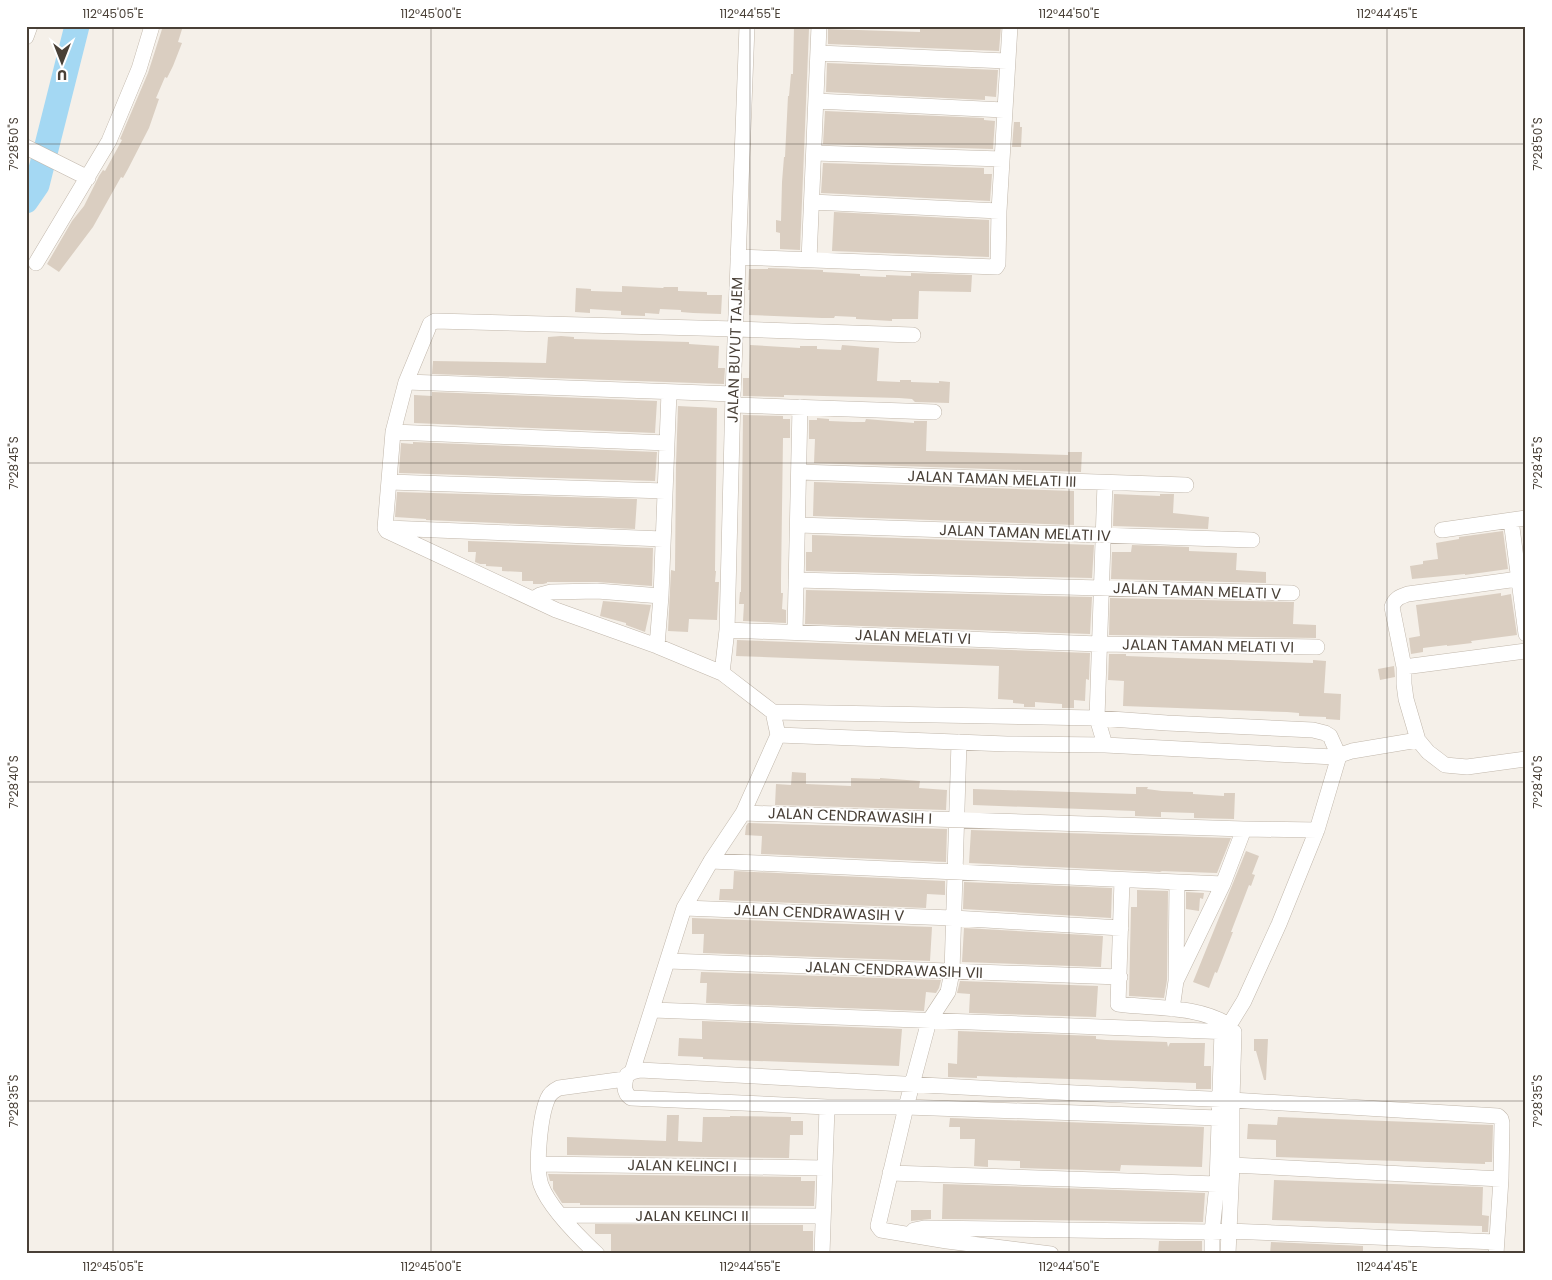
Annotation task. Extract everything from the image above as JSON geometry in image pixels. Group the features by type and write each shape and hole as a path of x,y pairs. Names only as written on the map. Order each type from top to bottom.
{"street":[{"path":"26,37 30,26"},
{"path":"36,263 82,175 109,141 139,69 152,26"},
{"name":"JALAN BUYUT TAJEM","path":"722,673 727,630 746,26"},
{"path":"809,260 819,26"},
{"path":"738,257 996,267 998,264 1004,110 1010,26"},
{"path":"818,54 1007,61"},
{"path":"816,102 1004,110"},
{"path":"26,147 82,175"},
{"path":"814,153 1002,159"},
{"path":"812,202 999,211"},
{"path":"913,335 736,328 435,321 430,324 406,382 393,432 385,528 388,532 556,610 657,646 722,673 773,712 1097,718 1313,730 1330,736 1345,754"},
{"path":"406,382 669,392 800,407 934,412"},
{"path":"657,646 661,596 669,392"},
{"path":"795,632 800,407"},
{"path":"393,432 667,443"},
{"name":"JALAN TAMAN MELATI III","path":"799,472 1186,485"},
{"path":"389,482 665,491"},
{"path":"1105,482 1097,718 1105,745"},
{"path":"1442,530 1518,519 1526,634"},
{"name":"JALAN TAMAN MELATI IV","path":"798,525 1252,540"},
{"path":"385,528 663,539"},
{"path":"1522,579 1408,594 1394,601 1392,607 1404,667 1406,699 1418,740 1428,752 1444,765 1467,767 1526,759"},
{"name":"JALAN TAMAN MELATI V","path":"796,580 1292,593"},
{"path":"533,599 551,592 597,592 661,596"},
{"name":"JALAN MELATI VI","path":"727,630 1099,644"},
{"name":"JALAN TAMAN MELATI VI","path":"1099,644 1317,647"},
{"path":"1404,667 1526,651"},
{"path":"773,712 778,735 743,812 684,908 653,1010 628,1075 625,1091 631,1098 827,1107 906,1107 1219,1118"},
{"path":"778,735 1105,745 1334,757 1418,740"},
{"path":"959,742 952,972 948,992 929,1021 890,1173 879,1229 1013,1251 1051,1254"},
{"path":"1228,1254 1232,1165 1226,1100 1228,1029 1244,1000 1279,924 1318,830 1345,754"},
{"name":"JALAN CENDRAWASIH I","path":"743,812 1318,830"},
{"path":"1176,981 1222,884 1244,829"},
{"path":"711,862 1222,884"},
{"path":"1122,880 1118,1004 1172,1009 1210,1016 1228,1029"},
{"path":"1172,1009 1176,981 1177,882"},
{"name":"JALAN CENDRAWASIH V","path":"684,908 953,918 1121,928"},
{"name":"JALAN CENDRAWASIH VII","path":"668,961 1120,977"},
{"path":"653,1010 929,1021 1228,1029"},
{"path":"597,1254 561,1215 550,1201 542,1186 539,1174 541,1122 548,1098 551,1093 559,1088 628,1075 640,1070 1226,1100 1498,1116 1501,1119 1501,1179 1496,1248 1228,1231 1012,1230 947,1241"},
{"path":"1075,1113 1076,1093"},
{"path":"1212,1254 1219,1118 1226,1100"},
{"path":"822,1254 827,1107"},
{"name":"JALAN KELINCI I","path":"540,1164 825,1168"},
{"path":"1232,1165 1501,1179"},
{"path":"890,1173 1217,1184"},
{"name":"JALAN KELINCI II","path":"561,1215 823,1216"},
{"path":"1012,1230 1013,1251"}],"building":[{"path":"163,26 183,26 178,42 182,43 173,66 167,78 165,77 156,98 159,99 149,128 123,178 121,177 93,227 59,272 47,264 72,221 84,206 99,176 103,170 105,171 122,140 120,139 148,73"},
{"path":"794,26 805,26 805,29 809,29 800,250 780,249 780,233 776,232 776,220 781,221 788,96 791,74 793,74"},
{"path":"920,26 1001,26 999,51 828,44 828,29 920,32"},
{"path":"827,63 998,70 996,97 985,96 985,100 826,92"},
{"path":"825,111 984,118 984,120 995,121 993,149 823,144"},
{"path":"1014,122 1020,122 1020,127 1022,127 1021,147 1012,147"},
{"path":"823,163 984,168 984,174 992,174 990,201 821,193"},
{"path":"834,212 989,220 989,257 832,251"},
{"path":"749,269 823,270 823,272 886,277 886,275 911,276 911,273 972,275 971,292 919,291 918,319 892,319 892,321 835,316 834,318 822,318 749,315"},
{"path":"622,286 678,287 678,291 707,292 707,295 722,295 721,314 660,309 659,314 645,313 645,316 621,315 621,311 590,309 590,313 575,312 576,288 591,289 591,291 622,292"},
{"path":"548,337 574,337 574,339 689,342 689,344 719,346 718,368 725,368 724,384 432,374 433,361 546,363"},
{"path":"750,345 800,348 800,346 817,346 817,349 841,350 842,345 879,348 877,381 950,382 949,403 915,402 912,399 899,398 786,395 784,397 743,396 743,378 749,378"},
{"path":"432,392 657,401 655,433 414,423 414,395 432,396"},
{"path":"678,406 717,408 715,582 719,582 717,620 689,619 688,632 668,631 671,570 675,571"},
{"path":"743,415 783,416 783,419 790,419 790,438 783,438 781,593 783,593 782,609 786,610 786,623 743,621 744,604 739,604 741,592"},
{"path":"817,418 829,419 829,421 853,422 865,422 866,419 914,423 914,421 927,421 926,451 1068,455 1068,452 1082,452 1081,472 814,463 815,439 809,439 809,420 817,420"},
{"path":"413,442 657,452 655,481 399,473 401,443 413,444"},
{"path":"814,482 1074,491 1074,525 813,516"},
{"path":"397,492 637,499 635,529 395,517"},
{"path":"1114,494 1160,496 1160,494 1174,494 1173,513 1209,517 1208,529 1113,526"},
{"path":"1503,531 1508,569 1465,575 1412,579 1410,566 1423,564 1423,561 1438,559 1436,543 1459,539 1459,537"},
{"path":"812,535 1094,545 1092,578 806,571 806,552 812,552"},
{"path":"468,541 653,548 652,586 597,582 547,582 533,584 533,581 522,581 522,572 502,571 502,567 486,566 486,564 475,562 476,552 468,552"},
{"path":"1132,545 1189,547 1189,551 1237,553 1236,570 1266,572 1266,583 1111,579 1112,552 1131,552"},
{"path":"806,590 1092,597 1090,634 805,624"},
{"path":"1501,593 1501,596 1511,594 1517,635 1471,641 1472,643 1423,648 1423,652 1411,654 1409,638 1420,636 1416,605"},
{"path":"1110,598 1294,602 1293,624 1316,625 1316,638 1109,635"},
{"path":"603,601 651,605 645,632 626,625 626,623 600,616"},
{"path":"737,640 1090,653 1089,680 1086,679 1085,701 1074,700 1074,708 1062,708 1062,704 1035,702 1035,707 1024,707 1024,704 1013,703 1013,700 998,699 999,666 736,656"},
{"path":"1109,654 1313,663 1313,660 1326,661 1324,693 1341,694 1340,720 1326,719 1326,717 1299,716 1299,713 1287,712 1123,706 1124,681 1108,680"},
{"path":"1394,666 1395,677 1380,680 1378,669"},
{"path":"792,772 806,773 806,784 851,786 851,778 920,781 919,788 947,790 946,810 775,805 776,784 791,785"},
{"path":"1136,787 1224,796 1224,793 1235,793 1234,819 1194,818 1194,813 1161,812 1161,817 1135,816 1135,811 973,805 973,789 1136,794"},
{"path":"748,823 947,829 946,862 761,854 762,836 745,835"},
{"path":"971,830 1231,838 1217,873 1160,871 1162,872 969,863"},
{"path":"1246,851 1259,856 1252,874 1255,875 1251,886 1249,885 1231,932 1233,932 1209,988 1193,982"},
{"path":"734,871 945,881 945,895 927,894 926,908 719,900 720,889 733,889"},
{"path":"964,882 1112,888 1111,918 963,909"},
{"path":"1137,890 1168,891 1167,980 1164,998 1129,996 1131,907 1137,907"},
{"path":"1186,892 1204,893 1203,899 1200,898 1199,911 1186,909"},
{"path":"692,918 932,927 930,961 703,953 704,934 692,934"},
{"path":"964,928 1103,936 1101,967 962,962"},
{"path":"701,972 941,980 936,993 926,992 924,1011 706,1003 707,983 700,983"},
{"path":"960,981 1098,986 1096,1017 969,1013 970,994 957,993"},
{"path":"702,1021 902,1029 899,1066 703,1059 703,1057 678,1056 679,1038 702,1039"},
{"path":"958,1031 1096,1036 1096,1039 1106,1040 1167,1042 1168,1047 1170,1043 1205,1043 1204,1066 1211,1066 1211,1089 1196,1089 1196,1083 977,1076 977,1078 948,1077 948,1063 957,1064"},
{"path":"1254,1039 1268,1039 1266,1080 1264,1080 1256,1051 1254,1051"},
{"path":"667,1115 679,1115 678,1141 702,1142 703,1117 791,1117 791,1121 803,1121 803,1135 790,1135 789,1158 567,1155 567,1137 666,1141"},
{"path":"1278,1117 1493,1125 1492,1162 1485,1162 1485,1164 1276,1157 1276,1140 1247,1139 1248,1124 1277,1125"},
{"path":"950,1118 1204,1127 1202,1167 1121,1165 1120,1171 1020,1168 1020,1161 988,1160 988,1167 974,1166 975,1139 960,1139 960,1127 949,1127"},
{"path":"548,1174 801,1177 801,1181 815,1181 814,1206 580,1205 580,1203 562,1203 553,1189 553,1181 550,1181"},
{"path":"1274,1180 1483,1187 1482,1215 1489,1216 1488,1232 1482,1232 1482,1226 1272,1220"},
{"path":"943,1184 1205,1193 1203,1222 942,1219"},
{"path":"911,1210 931,1210 931,1219 911,1221"},
{"path":"595,1224 803,1225 803,1231 813,1231 813,1254 611,1254 611,1234 595,1234"},
{"path":"1159,1241 1202,1241 1202,1254 1158,1254"},
{"path":"1271,1242 1363,1246 1363,1254 1270,1254"}],"waterway":[{"path":"26,201 37,185 77,26"}]}
